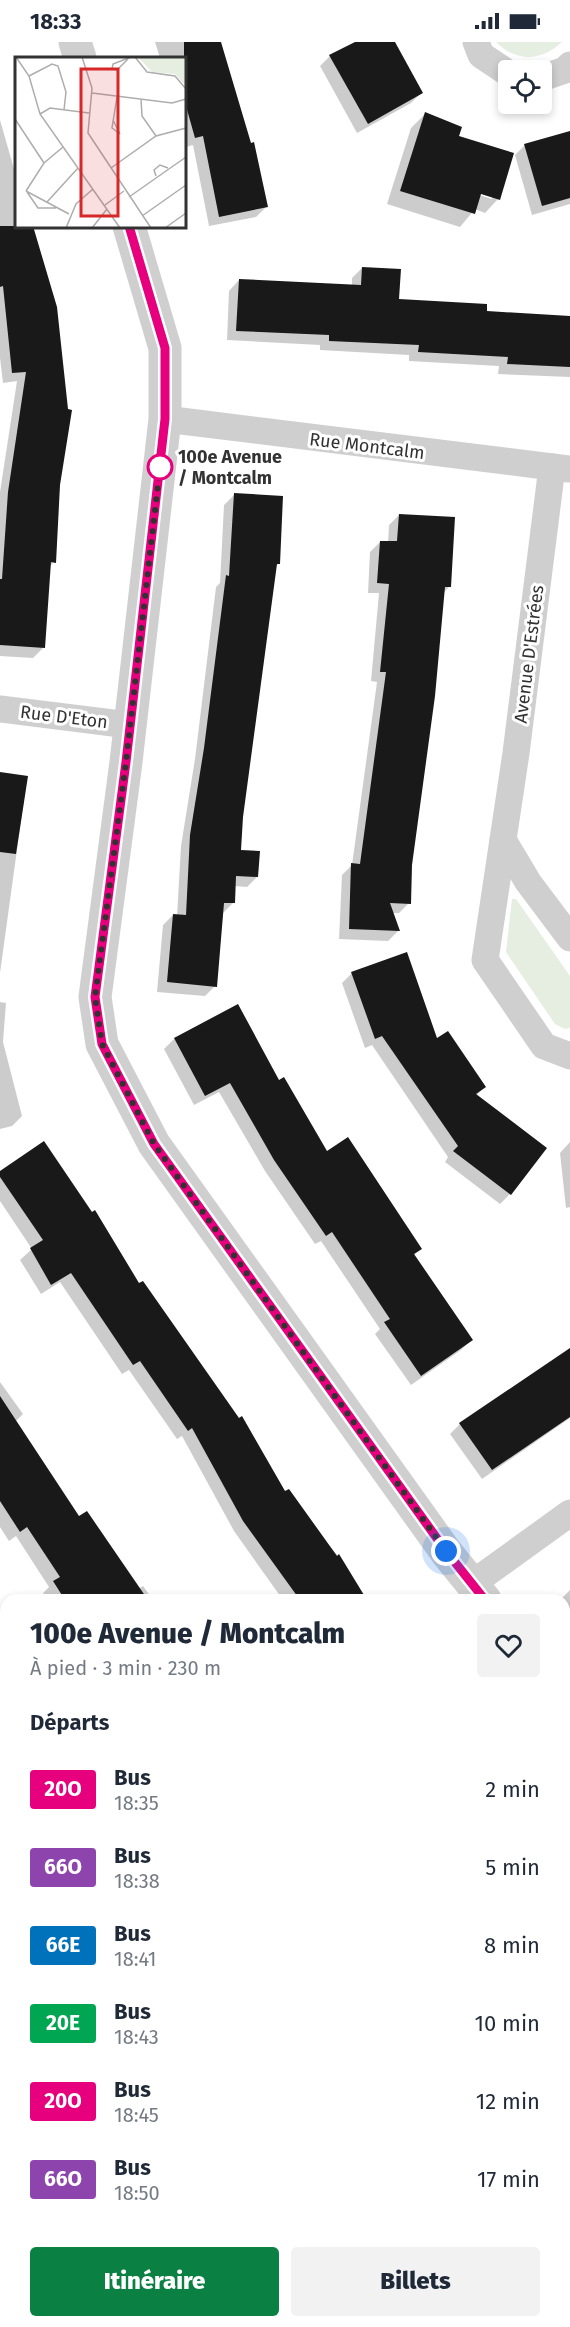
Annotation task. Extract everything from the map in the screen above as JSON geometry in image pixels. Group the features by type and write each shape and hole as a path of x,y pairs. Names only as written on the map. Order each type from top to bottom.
{"street":[{"path":"75,42 80,57"},
{"path":"476,42 482,55 498,68"},
{"path":"552,75 565,70 570,65"},
{"path":"130,228 165,348 165,419 95,997 102,1044 154,1144 446,1551 479,1592 570,1513"},
{"name":"Rue Montcalm","path":"165,419 561,468"},
{"name":"Avenue D'Estrées","path":"561,468 485,960 544,1046 570,1056"},
{"name":"Rue D'Eton","path":"0,709 129,725"},
{"path":"502,840 528,882 570,938"}],"shaded area":[{"path":"496,42 562,42 546,53 529,57 512,54"},
{"path":"512,899 516,899 570,976 570,1028 565,1029 555,1024 506,952"}],"building":[{"path":"184,42 221,42 251,143 254,142 268,207 219,217 203,136 195,138 186,106 186,57 184,57"},
{"path":"355,42 395,42 423,93 368,124 329,55"},
{"path":"425,112 462,127 459,136 514,153 500,200 481,194 475,214 400,191"},
{"path":"570,131 570,198 542,206 524,144"},
{"path":"0,226 34,228 57,307 68,409 72,410 60,485 56,563 51,562 45,648 0,645 0,579 2,579 8,492 26,372 12,373 3,286 0,287"},
{"path":"362,267 401,269 399,299 487,304 487,311 570,316 570,367 507,364 508,357 418,352 419,345 329,341 329,335 236,331 239,279 361,285"},
{"path":"234,493 283,496 280,564 277,564 243,817 241,850 260,851 258,877 236,876 235,903 224,903 217,987 167,982 173,914 186,915 190,835 204,748 226,575 229,576"},
{"path":"399,514 455,517 451,587 445,587 435,696 412,865 411,904 390,903 400,931 349,929 351,863 360,864 386,672 380,672 389,584 377,583 380,541 397,541"},
{"path":"0,772 28,776 16,854 0,852"},
{"path":"407,952 437,1038 448,1031 486,1087 476,1094 547,1148 511,1195 453,1151 458,1146 382,1036 375,1039 351,972"},
{"path":"238,1004 279,1080 284,1077 327,1151 348,1137 422,1249 414,1254 473,1340 421,1376 384,1322 390,1319 332,1232 326,1236 274,1160 230,1083 205,1096 174,1038"},
{"path":"44,1141 92,1212 95,1210 139,1283 143,1281 239,1418 242,1416 285,1491 289,1489 337,1556 339,1554 363,1594 296,1594 243,1521 192,1428 188,1431 140,1361 133,1365 71,1273 51,1285 30,1248 43,1240 0,1177 0,1171"},
{"path":"570,1348 570,1417 492,1470 459,1423"},
{"path":"0,1396 79,1516 87,1511 144,1594 61,1594 53,1581 60,1577 27,1527 20,1532 0,1501"}],"bus line":[{"name":"20O","path":"130,228 165,348 165,419 126,762 95,997 102,1044 154,1144 446,1551 481,1594"}],"place":[{"name":"100e Avenue / Montcalm","path":"160,467"}],"route":[{"path":"160,467 126,762 95,997 102,1044 154,1144 446,1551"}]}
